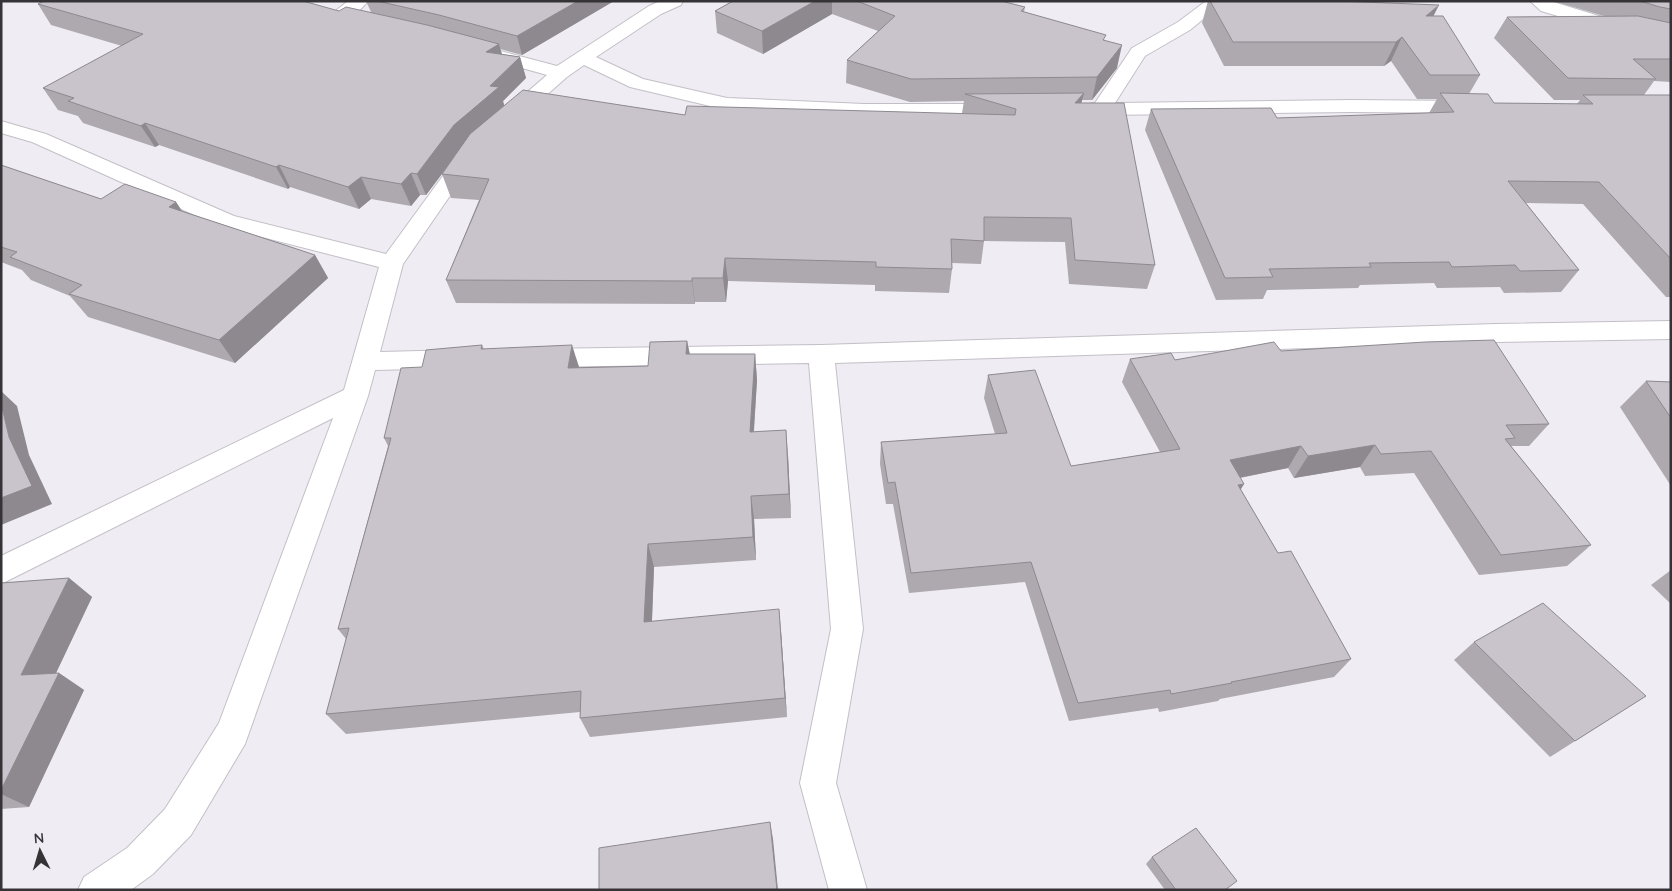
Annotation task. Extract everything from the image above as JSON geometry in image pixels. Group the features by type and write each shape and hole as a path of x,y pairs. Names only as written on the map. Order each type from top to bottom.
{"street":[{"path":"338,16 360,1"},
{"path":"97,890 140,861 178,822 233,732 355,396 392,263 470,152 560,73 655,10 675,1"},
{"path":"1101,109 1138,52 1184,26 1217,1"},
{"path":"1538,1 1547,7 1566,13 1642,35 1671,41"},
{"path":"319,12 357,20"},
{"path":"467,48 560,73"},
{"path":"583,58 637,83 728,104 864,110 1022,110"},
{"path":"1072,109 1351,106 1487,107"},
{"path":"1,127 39,138 226,221 392,263"},
{"path":"513,358 821,354 1486,333 1671,330"},
{"path":"821,354 847,629 818,783 848,890"},
{"path":"365,360 484,359"},
{"path":"1,571 355,396"}],"building":[{"path":"44,1 303,1 339,11 346,7 427,25 499,44 486,52 520,57 490,86 499,87 454,125 417,174 411,173 401,184 361,177 348,187 279,165 276,167 145,123 141,126 68,101 74,98 43,88 143,34 38,4"},
{"path":"377,1 578,1 517,36"},
{"path":"733,1 815,1 762,31 715,11"},
{"path":"857,1 1001,1 1025,7 1021,11 1106,35 1103,40 1122,45 1097,77 911,79 847,60 895,16"},
{"path":"1210,1 1337,1 1439,5 1426,16 1443,16 1480,75 1430,75 1402,37 1396,42 1233,42"},
{"path":"1640,1 1671,1 1671,9 1660,7"},
{"path":"1638,16 1671,23 1671,59 1633,59 1656,79 1568,78 1507,17"},
{"path":"523,90 685,115 687,106 1015,115 1016,109 965,94 1084,93 1075,103 1124,103 1155,265 1075,260 1071,218 984,217 984,241 951,239 952,269 876,267 876,262 725,258 723,278 692,278 692,281 446,280 489,179 442,174 470,134"},
{"path":"1440,93 1488,94 1494,103 1593,104 1583,95 1671,95 1671,259 1599,182 1508,181 1579,270 1520,271 1515,265 1452,267 1449,262 1369,263 1371,267 1269,269 1273,277 1225,278 1151,109 1271,108 1277,118 1454,112"},
{"path":"1,165 101,199 125,184 176,202 169,207 315,255 219,340 69,294 82,285 10,257 17,252 1,247"},
{"path":"1494,340 1549,424 1506,425 1515,438 1505,439 1591,545 1501,555 1431,451 1381,454 1375,445 1308,456 1301,446 1230,460 1244,484 1238,485 1278,553 1291,551 1351,659 1171,694 1170,690 1078,703 1031,562 911,573 895,482 888,483 881,442 1007,433 988,375 1035,370 1071,466 1180,449 1130,359 1171,353 1175,360 1274,342 1281,351 1425,342"},
{"path":"687,341 686,354 755,354 750,432 786,430 789,494 751,496 753,537 648,544 644,622 779,609 785,698 580,718 581,691 326,714 349,628 338,629 391,438 384,438 401,368 422,367 426,350 482,345 481,349 572,345 568,368 648,366 650,342"},
{"path":"1646,381 1671,382 1671,418"},
{"path":"1,403 9,437 32,486 1,498"},
{"path":"69,578 21,675 59,673 1,790 1,583"},
{"path":"1543,603 1646,696 1575,741 1474,642"},
{"path":"770,822 777,890 599,890 599,848"},
{"path":"1196,828 1237,881 1225,890 1176,890 1152,857"}]}
